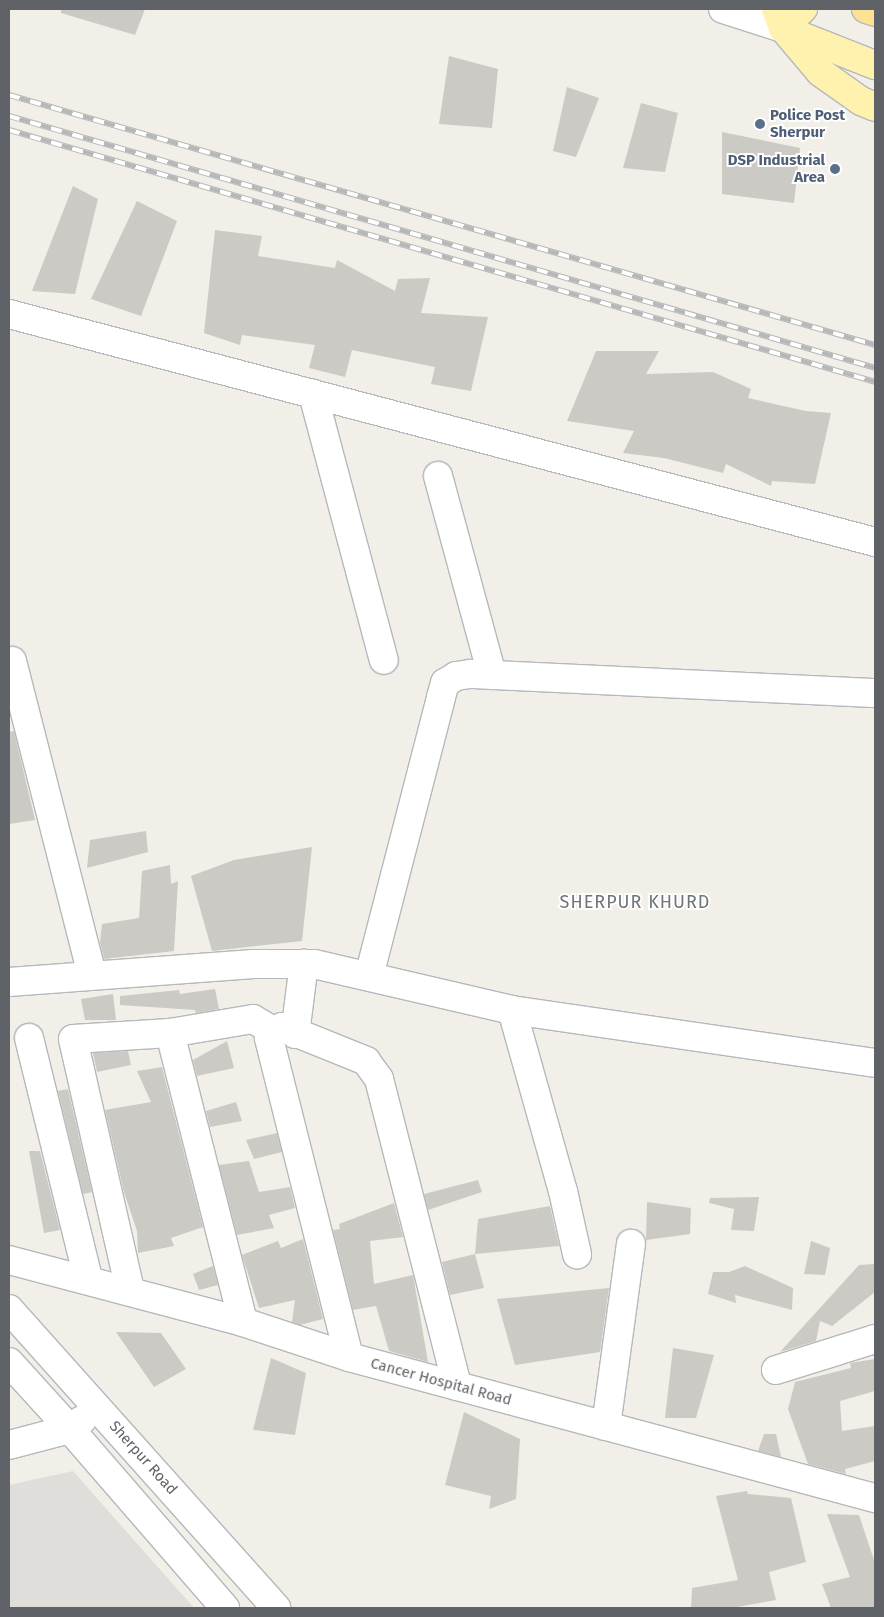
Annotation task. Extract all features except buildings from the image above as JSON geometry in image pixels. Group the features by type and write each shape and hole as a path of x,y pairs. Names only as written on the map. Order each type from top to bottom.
{"highway":[{"path":"866,9 875,12"}],"main road":[{"path":"780,19 804,9"},
{"path":"780,19 875,65"},
{"path":"780,19 820,72 861,101 875,107"}],"street":[{"path":"723,9 780,19"},
{"path":"9,314 875,542"},
{"path":"313,394 384,660"},
{"path":"438,476 492,675"},
{"path":"12,661 92,974"},
{"path":"369,976 445,683 456,676 492,675 875,693"},
{"path":"284,1032 304,964"},
{"path":"9,982 92,974 304,964 369,976 512,1010 875,1063"},
{"path":"512,1010 563,1191 577,1254"},
{"path":"130,1290 73,1039 170,1033 254,1019 284,1032 366,1061 379,1079 457,1386"},
{"path":"284,1032 270,1038 349,1357"},
{"path":"170,1033 243,1322"},
{"path":"29,1038 88,1279"},
{"path":"606,1426 631,1244"},
{"name":"Cancer Hospital Road","path":"9,1260 130,1290 243,1322 349,1357 606,1426 873,1504"},
{"name":"Sherpur Road","path":"9,1309 276,1608"},
{"path":"776,1370 875,1338"},
{"path":"9,1362 70,1428 225,1608"},
{"path":"9,1445 70,1428 98,1408"}],"shaded area":[{"path":"73,1471 194,1608 9,1608 9,1485"}],"railway":[{"path":"9,95 875,345"},
{"path":"9,116 875,368"},
{"path":"9,130 875,382"}],"place":[{"name":"Police Post Sherpur","path":"760,124"},
{"name":"DSP Industrial Area","path":"835,169"}],"district":[{"name":"SHERPUR KHURD","path":"635,902"}]}
